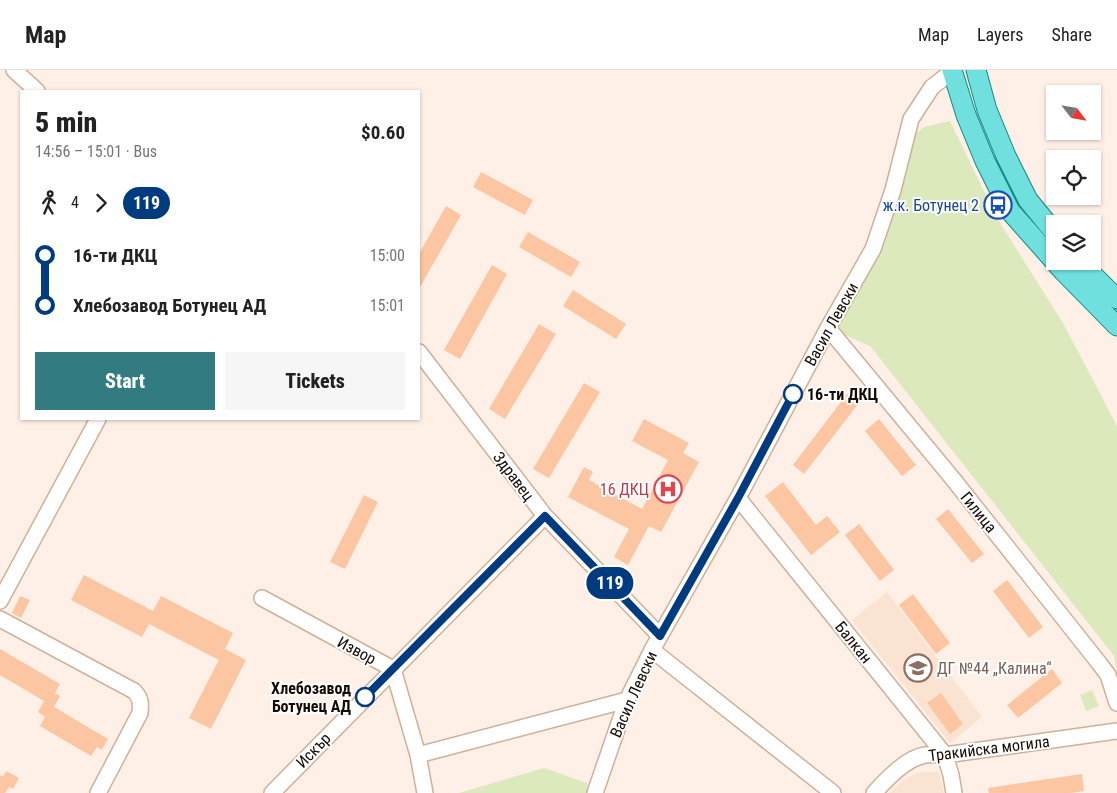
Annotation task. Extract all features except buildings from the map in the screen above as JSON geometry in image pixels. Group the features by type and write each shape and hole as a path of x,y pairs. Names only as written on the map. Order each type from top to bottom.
{"main road":[{"path":"953,70 966,115 985,161 1010,211 1063,271 1117,326"},
{"path":"976,70 987,110 1006,156 1028,200 1046,222"},
{"path":"1088,270 1117,299"}],"street":[{"path":"14,70 36,90"},
{"name":"Васил Левски","path":"595,793 627,700 652,650 738,498 828,328 873,248 893,190 910,119 932,87 953,70"},
{"name":"Гилица","path":"828,328 953,480 1108,675 1117,703"},
{"name":"Здравец","path":"420,353 545,516 660,636"},
{"path":"0,601 97,420"},
{"name":"Балкан","path":"738,498 945,755 954,793"},
{"name":"Искър","path":"272,793 545,516"},
{"name":"Извор","path":"262,598 393,669 418,755 425,793"},
{"path":"0,619 134,690 140,697 140,713 98,793"},
{"path":"652,650 833,793"},
{"path":"418,755 627,700"},
{"name":"Тракийска могила","path":"874,793 907,762 924,754 945,755 1117,731"}],"shaded area":[{"name":"ДГ №44 „Калина“","path":"887,592 982,717 950,743 852,620"},
{"path":"921,772 939,772 944,793 889,793 906,778"}],"green space":[{"path":"950,121 997,218 1063,323 1117,426 1117,674 1114,656 870,346 828,328 873,249 905,141 924,127"},
{"path":"1092,690 1099,706 1086,711 1080,695"},
{"path":"544,768 587,783 587,793 459,793"}],"bus line":[{"name":"119","path":"365,697 545,516 660,636 738,498 793,394"}],"place":[{"name":"ж.к. Ботунец 2","path":"998,205"},
{"name":"16-ти ДКЦ","path":"793,394"},
{"name":"16 ДКЦ","path":"668,489"},
{"name":"ДГ №44 „Калина“","path":"918,668"},
{"name":"Хлебозавод Ботунец АД","path":"365,697"}]}
